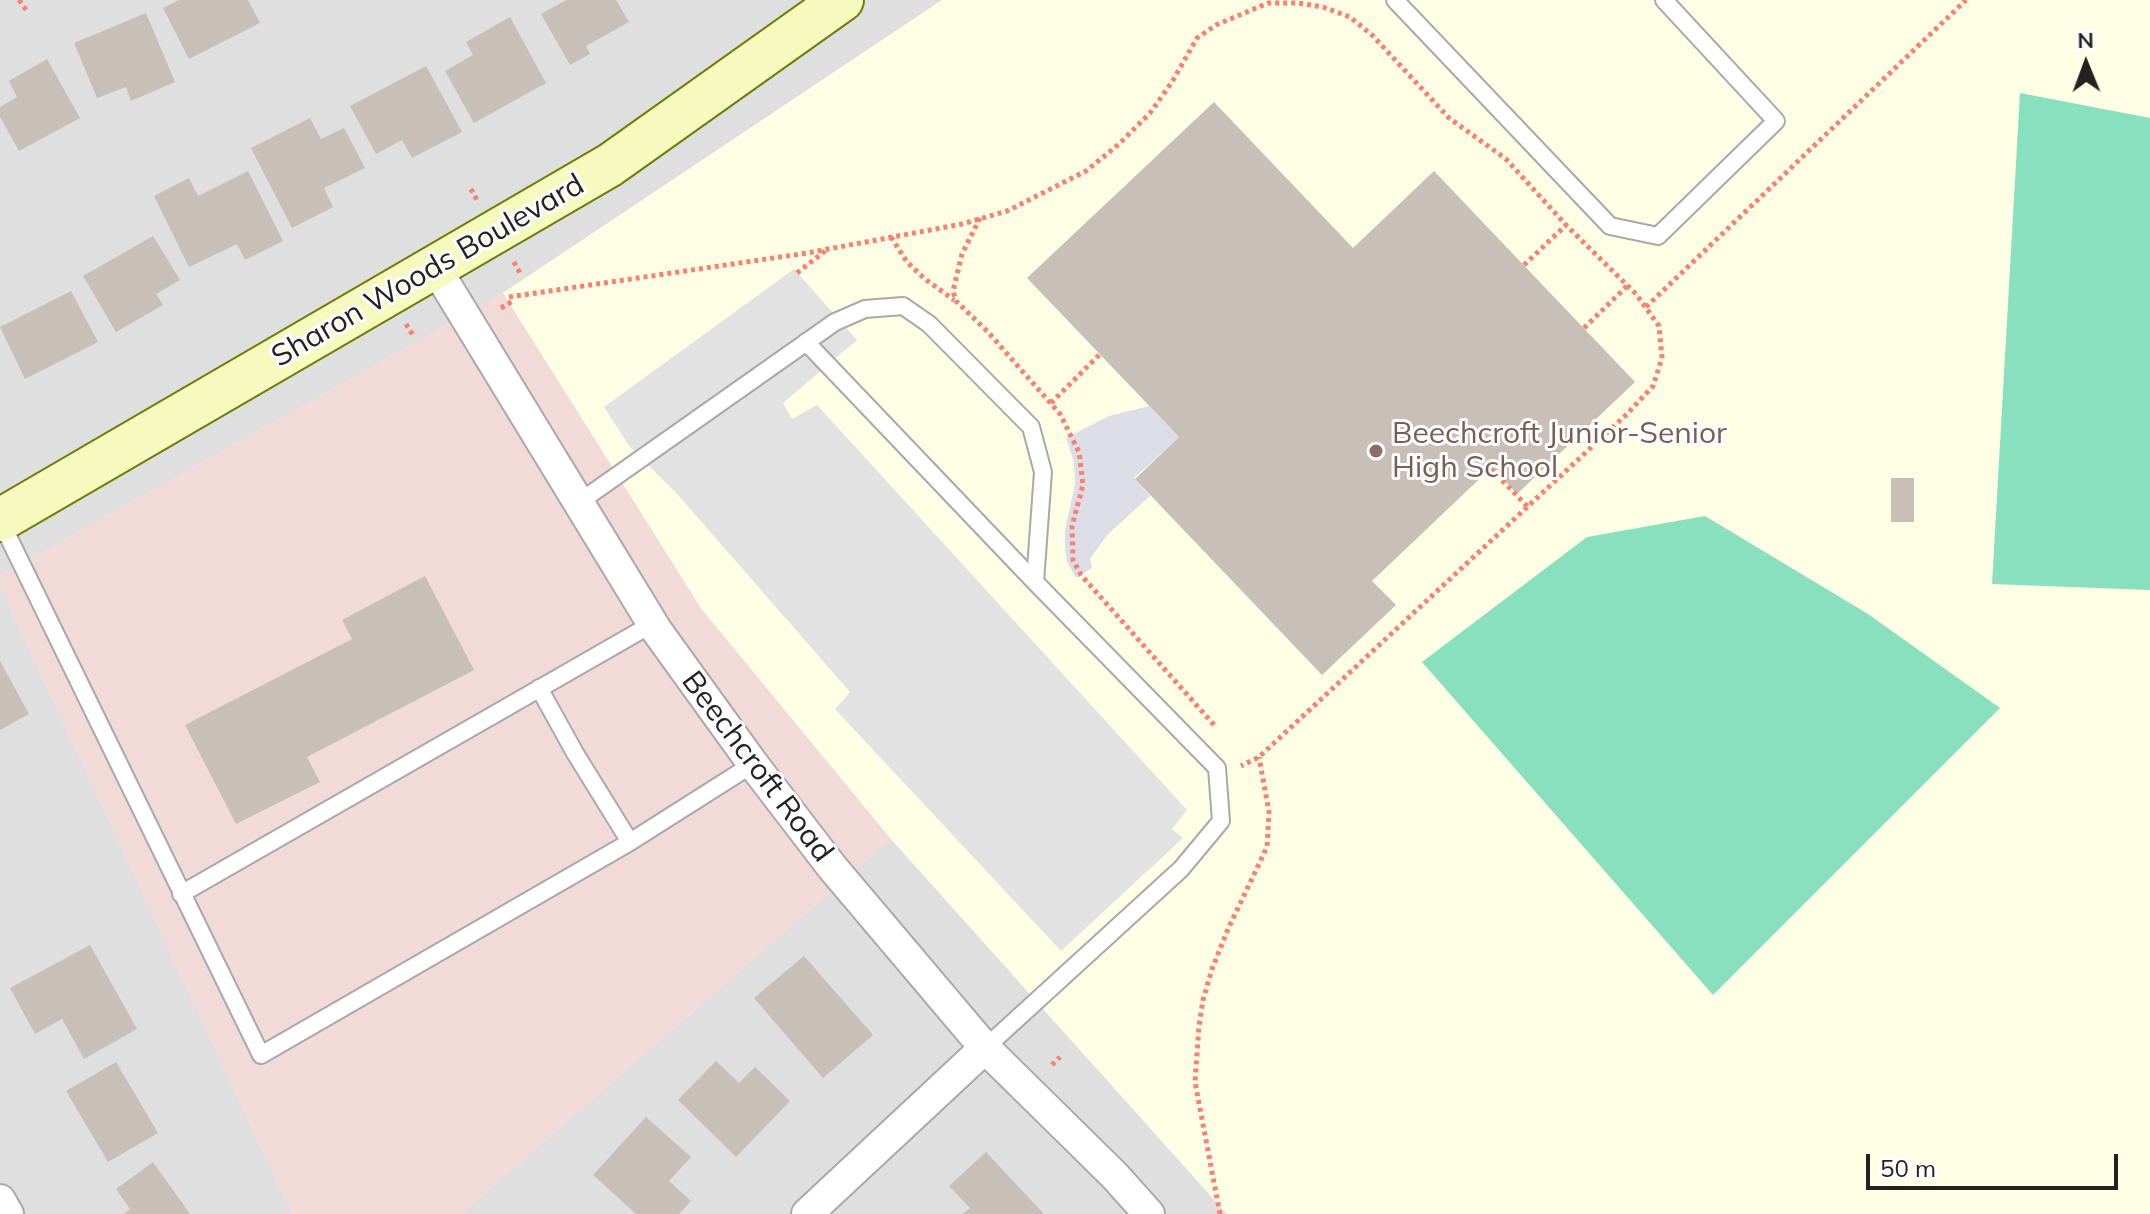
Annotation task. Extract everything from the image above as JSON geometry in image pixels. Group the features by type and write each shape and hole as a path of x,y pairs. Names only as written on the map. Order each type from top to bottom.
{"street":[{"name":"Sharon Woods Boulevard","path":"0,520 610,165 842,0"},
{"name":"Beechcroft Road","path":"435,267 652,624 753,764 832,867 985,1048 1115,1176 1149,1214"},
{"path":"807,1214 985,1048"},
{"path":"0,1200 8,1214"}],"lane":[{"path":"1395,0 1610,226 1658,236 1776,121 1664,0"},
{"path":"578,503 835,322 865,309 903,306 929,324 1031,427 1043,472 1035,582"},
{"path":"806,342 1217,768 1221,821 1181,869 985,1048"},
{"path":"0,520 261,1055 630,842 753,764"},
{"path":"181,894 652,624"},
{"path":"539,688 630,842"}],"path":[{"path":"19,0 27,11"},
{"path":"1646,307 1966,0"},
{"path":"501,308 511,299 891,237 1007,211 1086,171 1119,144 1150,113 1197,38 1216,25 1268,3 1323,7 1350,17 1373,36 1449,118 1506,159 1627,286 1659,326 1662,358 1653,386 1627,414 1259,757 1218,777"},
{"path":"956,301 953,291 955,276 980,218"},
{"path":"1524,265 1566,225"},
{"path":"891,237 907,262 956,301 988,332 1060,414 1079,452 1083,485 1072,526 1073,560 1081,575 1221,732"},
{"path":"797,273 828,248"},
{"path":"1584,328 1627,286"},
{"path":"1051,403 1100,354"},
{"path":"1491,469 1528,507"},
{"path":"1237,753 1244,764"},
{"path":"1220,1214 1195,1082 1199,1026 1212,969 1267,847 1269,812 1259,757"},
{"path":"1052,1065 1060,1057"}],"shaded area":[{"path":"0,0 942,0 503,293 0,576"},
{"name":"Beechcroft Junior-Senior High School","path":"942,0 2150,0 2150,1214 1227,1214 891,839 702,609 503,293"},
{"path":"794,269 857,340 783,403 792,419 817,405 1187,810 1172,829 1183,838 1061,951 835,709 850,692 678,495 630,447 604,407"},
{"path":"503,293 701,609 891,839 461,1214 292,1214 0,586 0,576"},
{"path":"1149,406 1179,437 1134,478 1150,496 1107,535 1090,559 1092,568 1076,578 1067,562 1065,548 1065,529 1075,485 1074,462 1066,438 1109,416"},
{"path":"0,586 292,1214 0,1214"},
{"path":"891,839 1227,1214 461,1214"}],"green space":[{"path":"2020,93 2150,118 2150,590 1992,584"},
{"path":"1705,516 1868,614 2000,708 1713,995 1422,662 1587,537"}],"building":[{"path":"179,0 248,0 260,23 189,59 163,8"},
{"path":"566,0 616,0 629,22 586,46 590,54 570,65 541,14"},
{"path":"146,13 175,82 131,101 126,87 97,98 74,43"},
{"path":"510,17 546,83 474,123 445,71 473,55 466,42"},
{"path":"47,59 80,118 19,151 0,117 0,107 17,97 9,81"},
{"path":"426,66 462,132 412,158 402,140 376,154 350,106"},
{"path":"1214,102 1353,248 1434,171 1635,382 1517,494 1492,467 1372,581 1396,605 1322,675 1135,479 1179,437 1027,278"},
{"path":"310,118 321,139 344,128 365,168 324,188 333,207 292,228 251,148"},
{"path":"248,171 283,241 245,260 237,244 189,267 154,196 189,178 198,196"},
{"path":"153,236 180,280 156,294 163,305 116,332 83,276"},
{"path":"71,291 98,342 25,379 0,327"},
{"path":"1891,478 1914,478 1914,522 1891,522"},
{"path":"425,576 474,670 307,757 320,782 236,824 185,725 352,639 342,620"},
{"path":"0,661 29,714 0,730"},
{"path":"90,945 137,1029 84,1059 62,1019 35,1034 10,988"},
{"path":"804,956 873,1035 823,1078 754,998"},
{"path":"716,1061 739,1083 755,1067 790,1101 736,1157 678,1100"},
{"path":"116,1062 158,1133 108,1162 66,1091"},
{"path":"646,1117 691,1157 669,1181 691,1201 679,1214 636,1214 593,1175"},
{"path":"986,1152 1044,1214 963,1214 970,1208 949,1186"},
{"path":"153,1162 190,1214 124,1214 130,1209 116,1189"}],"place":[{"name":"Beechcroft Junior-Senior High School","path":"1376,451"}]}
